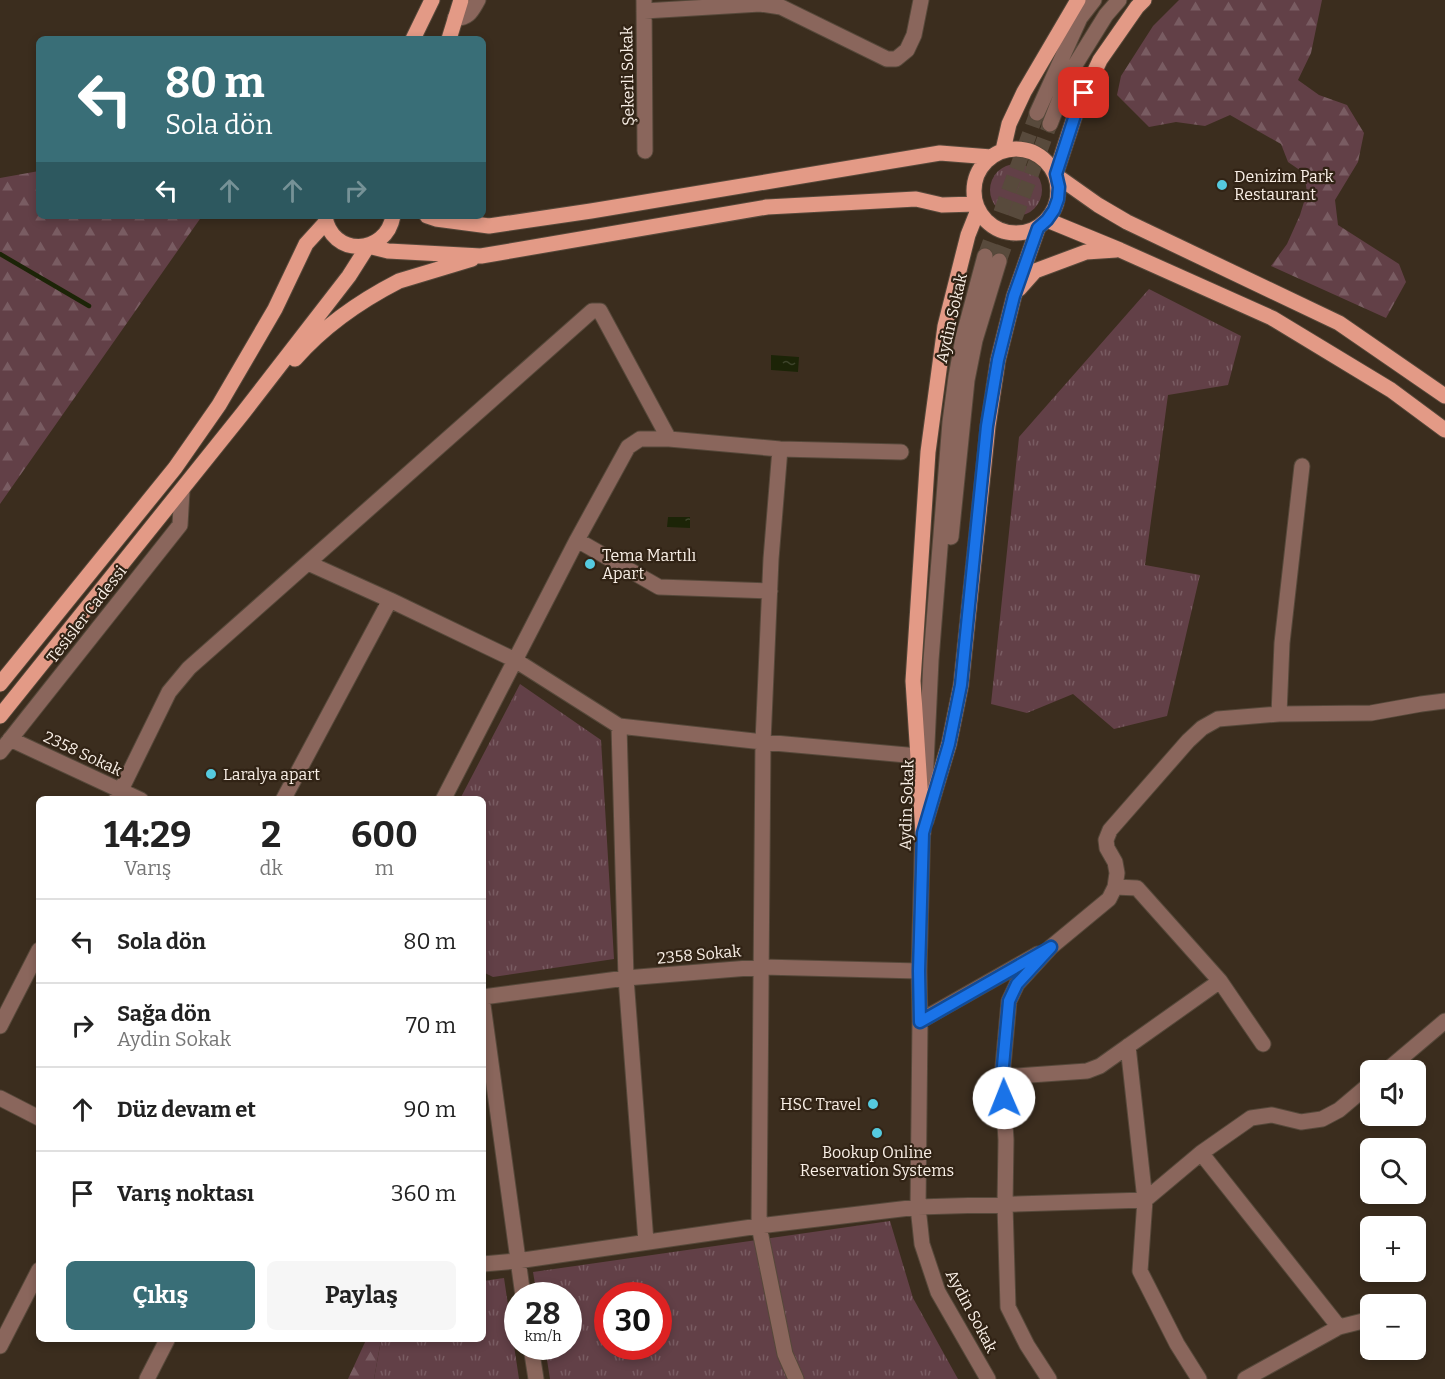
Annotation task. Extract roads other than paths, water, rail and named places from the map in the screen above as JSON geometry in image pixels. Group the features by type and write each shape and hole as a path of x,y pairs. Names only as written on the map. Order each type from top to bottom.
{"main road":[{"path":"414,36 432,0"},
{"path":"450,36 461,0"},
{"path":"1078,0 1024,92 997,153 981,167 975,181 974,195 977,207 986,221 998,229 1011,233 1025,232 1043,224 1120,250 1272,318 1391,390 1445,430"},
{"path":"1056,175 1077,109 1100,60 1144,0"},
{"path":"436,219 489,226 940,153 997,153 1015,148 1028,149 1039,154 1049,163 1056,175 1059,187 1058,199 1054,210 1043,224 1014,296 998,360 987,426 961,685 949,744 923,833"},
{"path":"1056,175 1098,205 1127,222 1339,323 1445,396"},
{"path":"243,413 324,330 352,309 399,281 481,256 767,207 916,200 942,205 977,207"},
{"path":"923,833 913,681 928,452 945,326 977,207"},
{"path":"325,219 330,232 347,245 481,256"},
{"path":"0,684 175,468 219,405 275,309 306,244 325,219"},
{"path":"0,716 182,491 349,276 368,246 378,241 386,233 393,219"},
{"path":"476,219 489,226"},
{"path":"1014,296 1035,271 1086,252 1120,250"}],"street":[{"path":"455,18 464,18 468,15 478,0"},
{"path":"644,6 782,4 887,59 896,59 907,50 915,35 921,0"},
{"path":"1037,113 1080,18 1094,0"},
{"path":"1050,124 1070,73 1106,15 1119,0"},
{"name":"Şekerli Sokak","path":"644,6 645,151"},
{"name":"Aydin Sokak","path":"988,1379 938,1292 922,1244 918,1208 919,971 931,660 950,422 956,377 963,338 992,258"},
{"path":"119,795 169,692 189,668 592,311 600,311 669,439"},
{"path":"445,796 577,540 628,447 640,439 669,439 780,449 901,452"},
{"path":"780,449 771,560 763,742 759,1226 785,1354 796,1379"},
{"path":"1279,714 1282,643 1302,466"},
{"name":"Tesisler Cadessi","path":"0,752 180,525 182,491"},
{"path":"577,540 659,587 770,591"},
{"path":"308,563 515,660 619,726 918,756"},
{"path":"285,796 390,600"},
{"path":"1049,1379 1027,1345 1008,1307 1006,1140 1002,1077 1009,1001 1017,984 1051,947 1109,899 1115,887 1117,873 1115,862 1107,848 1106,840 1110,830 1202,728 1218,719 1279,714 1371,713 1445,701"},
{"path":"619,726 626,978 646,1242"},
{"name":"2358 Sokak","path":"10,739 119,795"},
{"path":"1115,887 1137,888 1221,981 1263,1044"},
{"path":"920,1022 1051,947"},
{"path":"0,1026 36,956"},
{"name":"2358 Sokak","path":"486,997 626,978 761,967 919,971"},
{"path":"1002,1077 1086,1071 1100,1066 1221,981"},
{"path":"1399,1060 1445,1021"},
{"path":"486,1028 521,1282"},
{"path":"1128,1047 1145,1200 1140,1270 1177,1344 1199,1379"},
{"path":"486,1264 759,1226 918,1208 1145,1200 1202,1153 1251,1118 1272,1115 1301,1122 1322,1119 1339,1110 1360,1092"},
{"path":"0,1098 36,1116"},
{"path":"1202,1153 1339,1328"},
{"path":"0,1346 36,1276"},
{"path":"1245,1379 1339,1328 1360,1322"},
{"path":"147,1379 166,1342"},
{"path":"533,1360 536,1379"}],"water":[{"path":"771,355 799,357 798,372 771,370"},
{"path":"668,517 690,517 690,528 667,527"}],"waterway":[{"path":"0,254 89,306"}],"tunnel":[{"path":"985,256 1037,113"},
{"path":"999,261 1050,124"}],"place":[{"name":"Denizim Park Restaurant","path":"1222,185"},
{"name":"Tema Martılı Apart","path":"590,564"},
{"name":"Laralya apart","path":"211,774"},
{"name":"HSC Travel","path":"873,1104"},
{"name":"Bookup Online Reservation Systems","path":"877,1133"}]}
